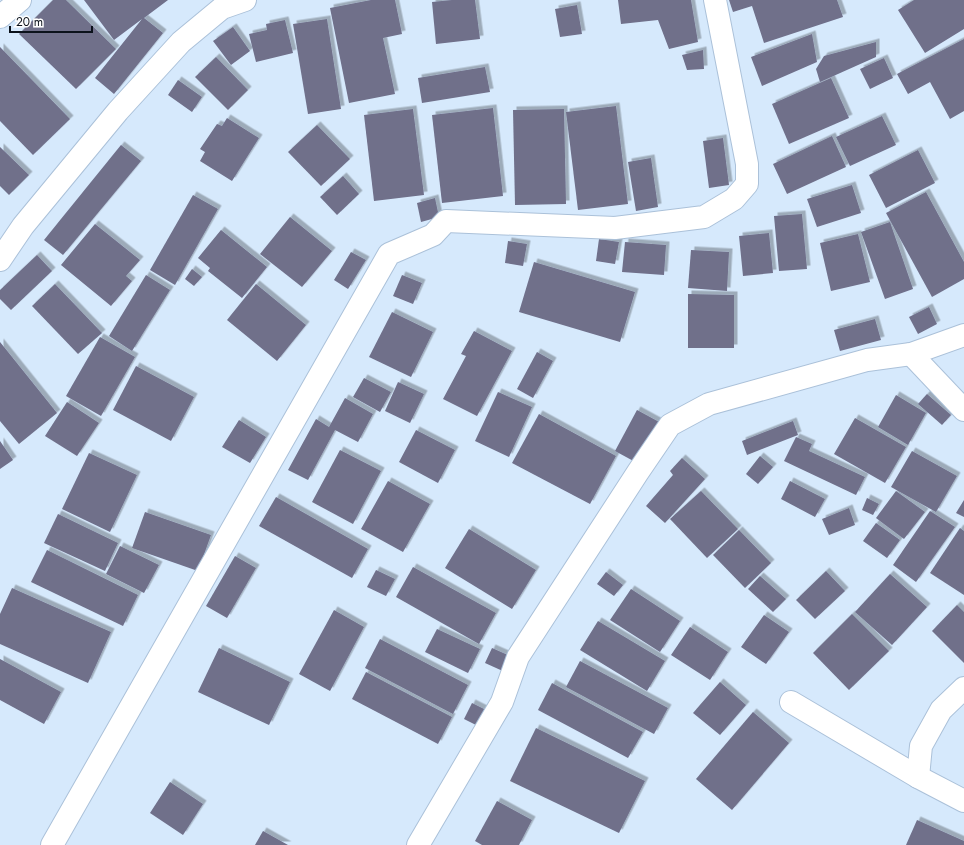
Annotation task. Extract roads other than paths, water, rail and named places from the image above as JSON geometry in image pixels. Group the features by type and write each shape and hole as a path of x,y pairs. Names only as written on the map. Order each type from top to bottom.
{"street":[{"path":"0,17 20,0"},
{"path":"0,260 23,226 113,117 181,42 222,8 245,0"},
{"path":"52,845 389,254 433,235 446,221 615,228 704,217 734,199 747,184 747,164 715,0"},
{"path":"418,845 502,702 518,657 670,425 709,404 867,360 911,354 964,335"},
{"path":"911,354 964,410"},
{"path":"918,777 921,746 941,710 964,688"},
{"path":"791,702 918,777 964,801"}]}
